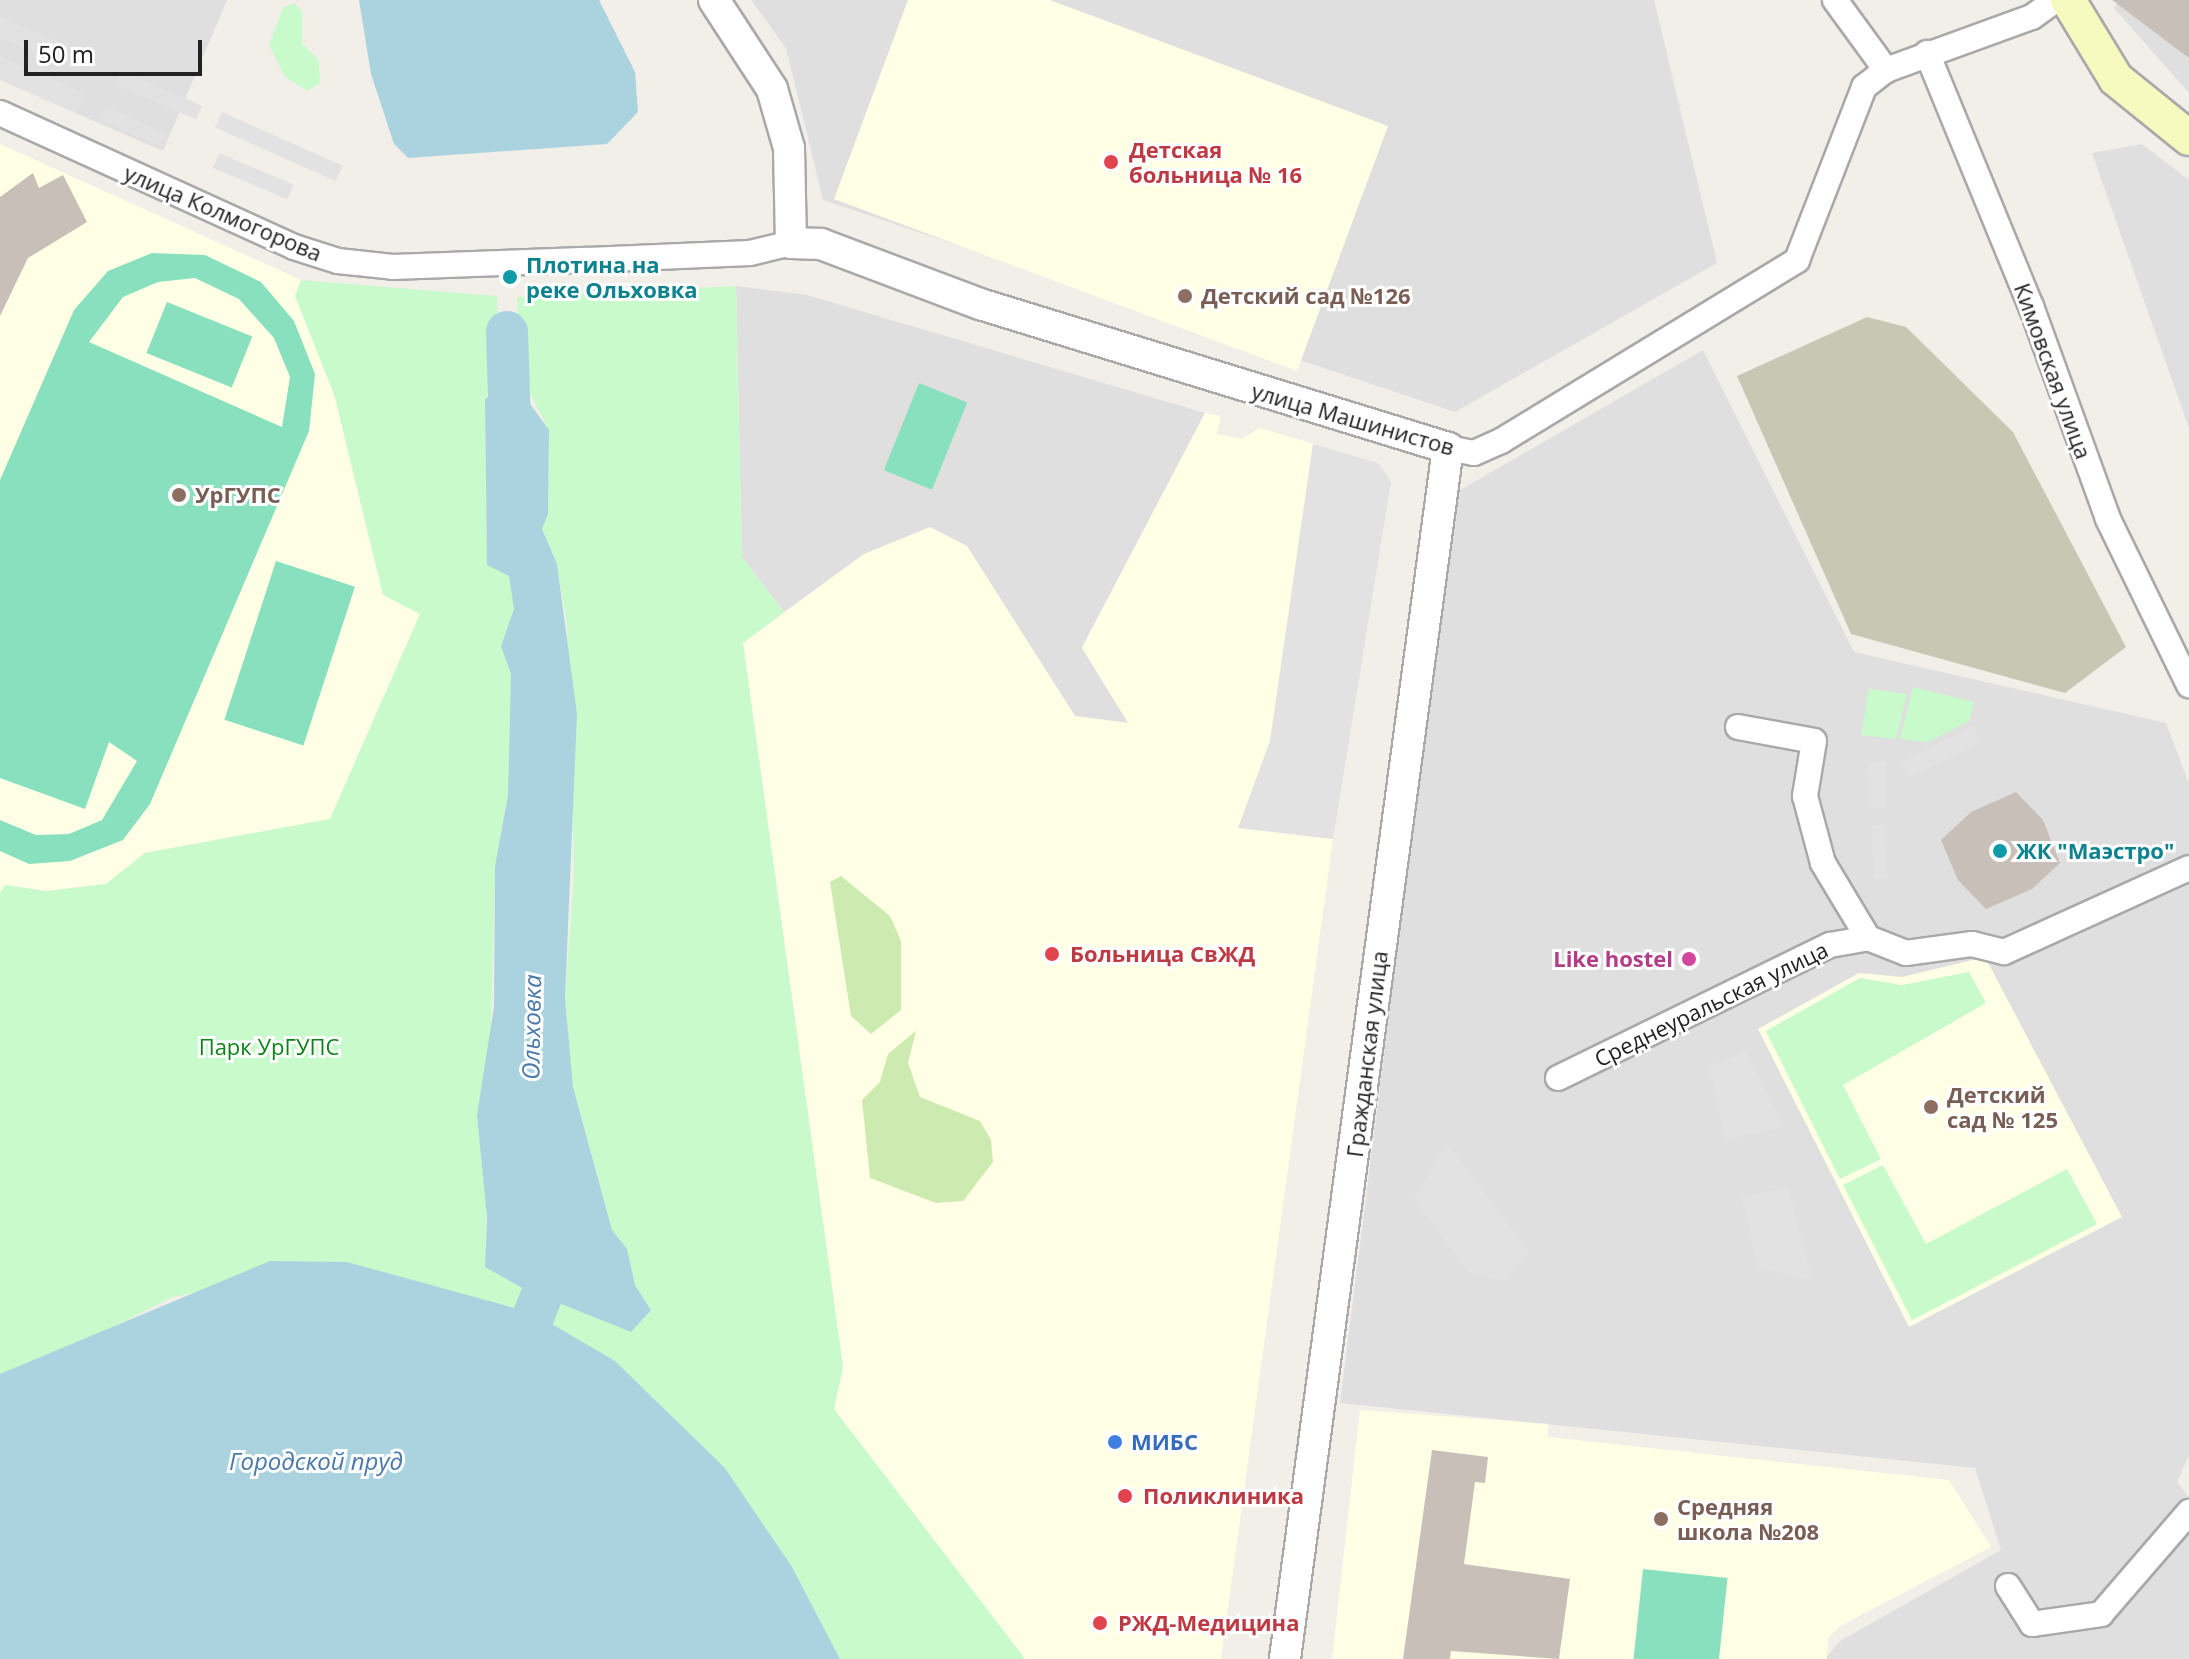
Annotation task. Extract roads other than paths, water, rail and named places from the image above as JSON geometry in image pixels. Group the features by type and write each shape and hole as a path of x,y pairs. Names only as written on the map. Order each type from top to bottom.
{"main road":[{"path":"2068,0 2116,79 2189,138"}],"street":[{"path":"714,0 772,89 789,148 791,243"},
{"path":"1835,0 1886,70"},
{"name":"улица Машинистов","path":"791,243 821,244 980,304 1448,448 1474,453 1501,441 1797,260 1856,99 1886,70 2032,17 2055,0"},
{"name":"Кимовская улица","path":"1927,53 2031,306 2108,519 2189,685"},
{"name":"улица Колмогорова","path":"0,113 294,247 338,261 393,267 588,260 750,253 791,243"},
{"name":"Гражданская улица","path":"1285,1659 1448,448"},
{"path":"1738,727 1814,741 1808,810 1823,863 1868,938 1906,953 1972,944 2004,952 2189,868"},
{"name":"Среднеуральская улица","path":"1558,1078 1830,945 1868,938"},
{"path":"2008,1586 2032,1624 2101,1614 2189,1512"}],"water":[{"path":"359,0 599,0 635,72 638,112 607,144 408,158 394,144 371,74"},
{"path":"507,372 549,430 548,514 542,529 557,564 577,714 565,998 573,1087 612,1230 627,1249 635,1285 651,1310 631,1332 524,1289 485,1267 487,1217 477,1115 494,1007 495,866 508,795 511,674 501,646 514,609 509,576 487,565 485,400"},
{"name":"Городской пруд","path":"270,1261 347,1262 533,1313 615,1361 725,1468 792,1567 840,1659 0,1659 0,1374"}],"waterway":[{"name":"Ольховка","path":"507,332 510,427"},
{"name":"Ольховка","path":"513,1368 550,1274 546,1238"}],"place":[{"name":"Детская больница № 16","path":"1111,162"},
{"name":"Плотина на реке Ольховка","path":"510,277"},
{"name":"Детский сад №126","path":"1185,296"},
{"name":"УрГУПС","path":"179,495"},
{"name":"ЖК \"Маэстро\"","path":"2000,851"},
{"name":"Больница СвЖД","path":"1052,954"},
{"name":"Like hostel","path":"1689,959"},
{"name":"Детский сад № 125","path":"1931,1107"},
{"name":"МИБС","path":"1115,1442"},
{"name":"Поликлиника","path":"1125,1496"},
{"name":"Средняя школа №208","path":"1661,1519"},
{"name":"РЖД-Медицина","path":"1100,1623"}],"park label":[{"name":"Парк УрГУПС","path":"269,1047"}]}
